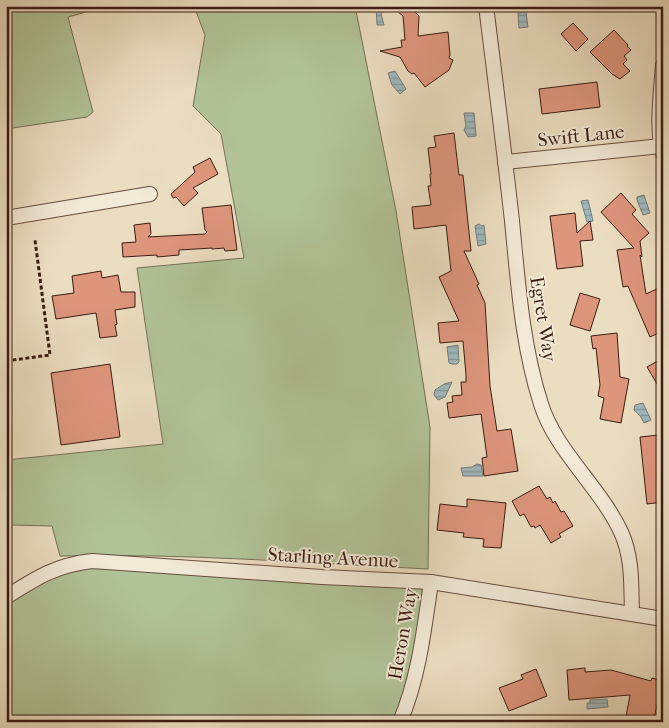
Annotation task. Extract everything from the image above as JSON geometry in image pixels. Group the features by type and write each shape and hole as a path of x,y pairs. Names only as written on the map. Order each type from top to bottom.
{"street":[{"name":"Egret Way","path":"486,6 527,351 539,398 554,432 597,493 622,533 631,567 632,614"},
{"path":"662,150 660,102 663,65"},
{"name":"Swift Lane","path":"505,162 662,150"},
{"path":"6,218 150,194"},
{"name":"Starling Avenue","path":"6,597 49,572 72,564 92,561 322,577 431,582 663,619"},
{"name":"Heron Way","path":"400,722 412,691 419,664 431,582"}],"path":[{"path":"6,361 50,355 35,240"}],"green space":[{"path":"6,6 108,6 68,17 93,112 87,117 6,129"},
{"path":"194,6 355,6 396,211 430,427 428,569 198,557 60,556 52,526 12,525 6,496 6,460 163,444 137,268 244,258 221,134 193,106 205,35"},
{"path":"87,567 423,584 411,671 400,705 392,722 18,722 6,715 6,606 54,577"}],"water":[{"path":"376,6 384,6 385,10 381,14 384,25 377,25"},
{"path":"526,12 528,27 519,28 518,13"},
{"path":"395,71 406,89 400,94 392,85 388,73"},
{"path":"464,113 474,113 476,136 468,137 464,130 466,126"},
{"path":"644,195 650,213 643,215 637,197"},
{"path":"588,200 593,221 587,222 581,201"},
{"path":"479,224 484,225 486,244 478,246 475,226"},
{"path":"458,345 459,362 457,364 449,363 447,347"},
{"path":"452,382 445,397 438,400 434,395 435,390 444,384"},
{"path":"643,403 651,420 644,423 634,410 635,405"},
{"path":"477,464 481,465 483,476 463,476 461,468 472,467"},
{"path":"607,699 608,707 587,709 587,703 590,703 590,700"}],"building":[{"path":"391,6 420,6 415,12 419,16 418,36 448,32 449,58 453,60 449,70 425,87 414,73 412,74 408,71 400,57 380,51 402,47 401,40 405,40 403,16"},
{"path":"573,23 588,39 576,51 561,34"},
{"path":"614,30 631,50 624,56 627,60 623,64 630,71 620,79 612,74 590,52"},
{"path":"597,82 600,107 542,114 539,89"},
{"path":"454,133 459,175 463,175 471,251 464,251 479,284 477,285 485,303 490,386 497,431 511,429 518,471 484,476 482,458 487,457 481,414 449,418 447,403 453,402 452,396 462,395 461,382 466,382 466,375 463,341 440,343 438,323 459,321 439,277 451,271 446,225 414,229 412,207 431,205 428,186 431,186 431,174 428,148 436,147 434,136"},
{"path":"210,158 218,174 193,188 198,193 184,206 176,197 173,198 171,194 195,172 193,167"},
{"path":"621,193 636,210 632,214 649,233 640,241 642,257 640,255 646,294 663,286 663,331 650,337 628,286 623,287 617,250 634,248 601,212"},
{"path":"231,205 237,250 225,251 224,248 212,248 179,250 179,255 123,257 122,243 136,242 134,225 150,223 151,234 148,237 205,234 207,232 205,230 202,208"},
{"path":"575,213 577,233 590,221 593,240 580,241 583,266 557,269 550,216"},
{"path":"101,271 102,278 118,275 121,292 135,292 135,307 115,310 117,336 100,338 96,313 56,319 52,296 74,293 72,276"},
{"path":"580,293 600,299 590,331 570,325"},
{"path":"617,333 620,377 629,379 621,423 600,419 604,398 598,396 600,385 596,348 593,349 591,336"},
{"path":"663,358 663,394 647,367"},
{"path":"110,364 120,437 61,445 51,373"},
{"path":"659,435 663,457 663,502 647,504 640,437"},
{"path":"539,486 547,499 550,497 553,503 555,501 561,512 564,511 573,526 559,534 561,537 551,543 540,525 535,528 534,526 531,527 524,514 520,516 512,501"},
{"path":"467,499 506,503 501,548 483,547 484,539 463,537 464,533 437,530 440,504 467,507"},
{"path":"585,668 585,672 611,670 651,681 652,678 663,681 653,722 625,722 630,695 569,700 567,670"},
{"path":"536,669 547,696 509,711 499,688 523,679 521,675"}]}
